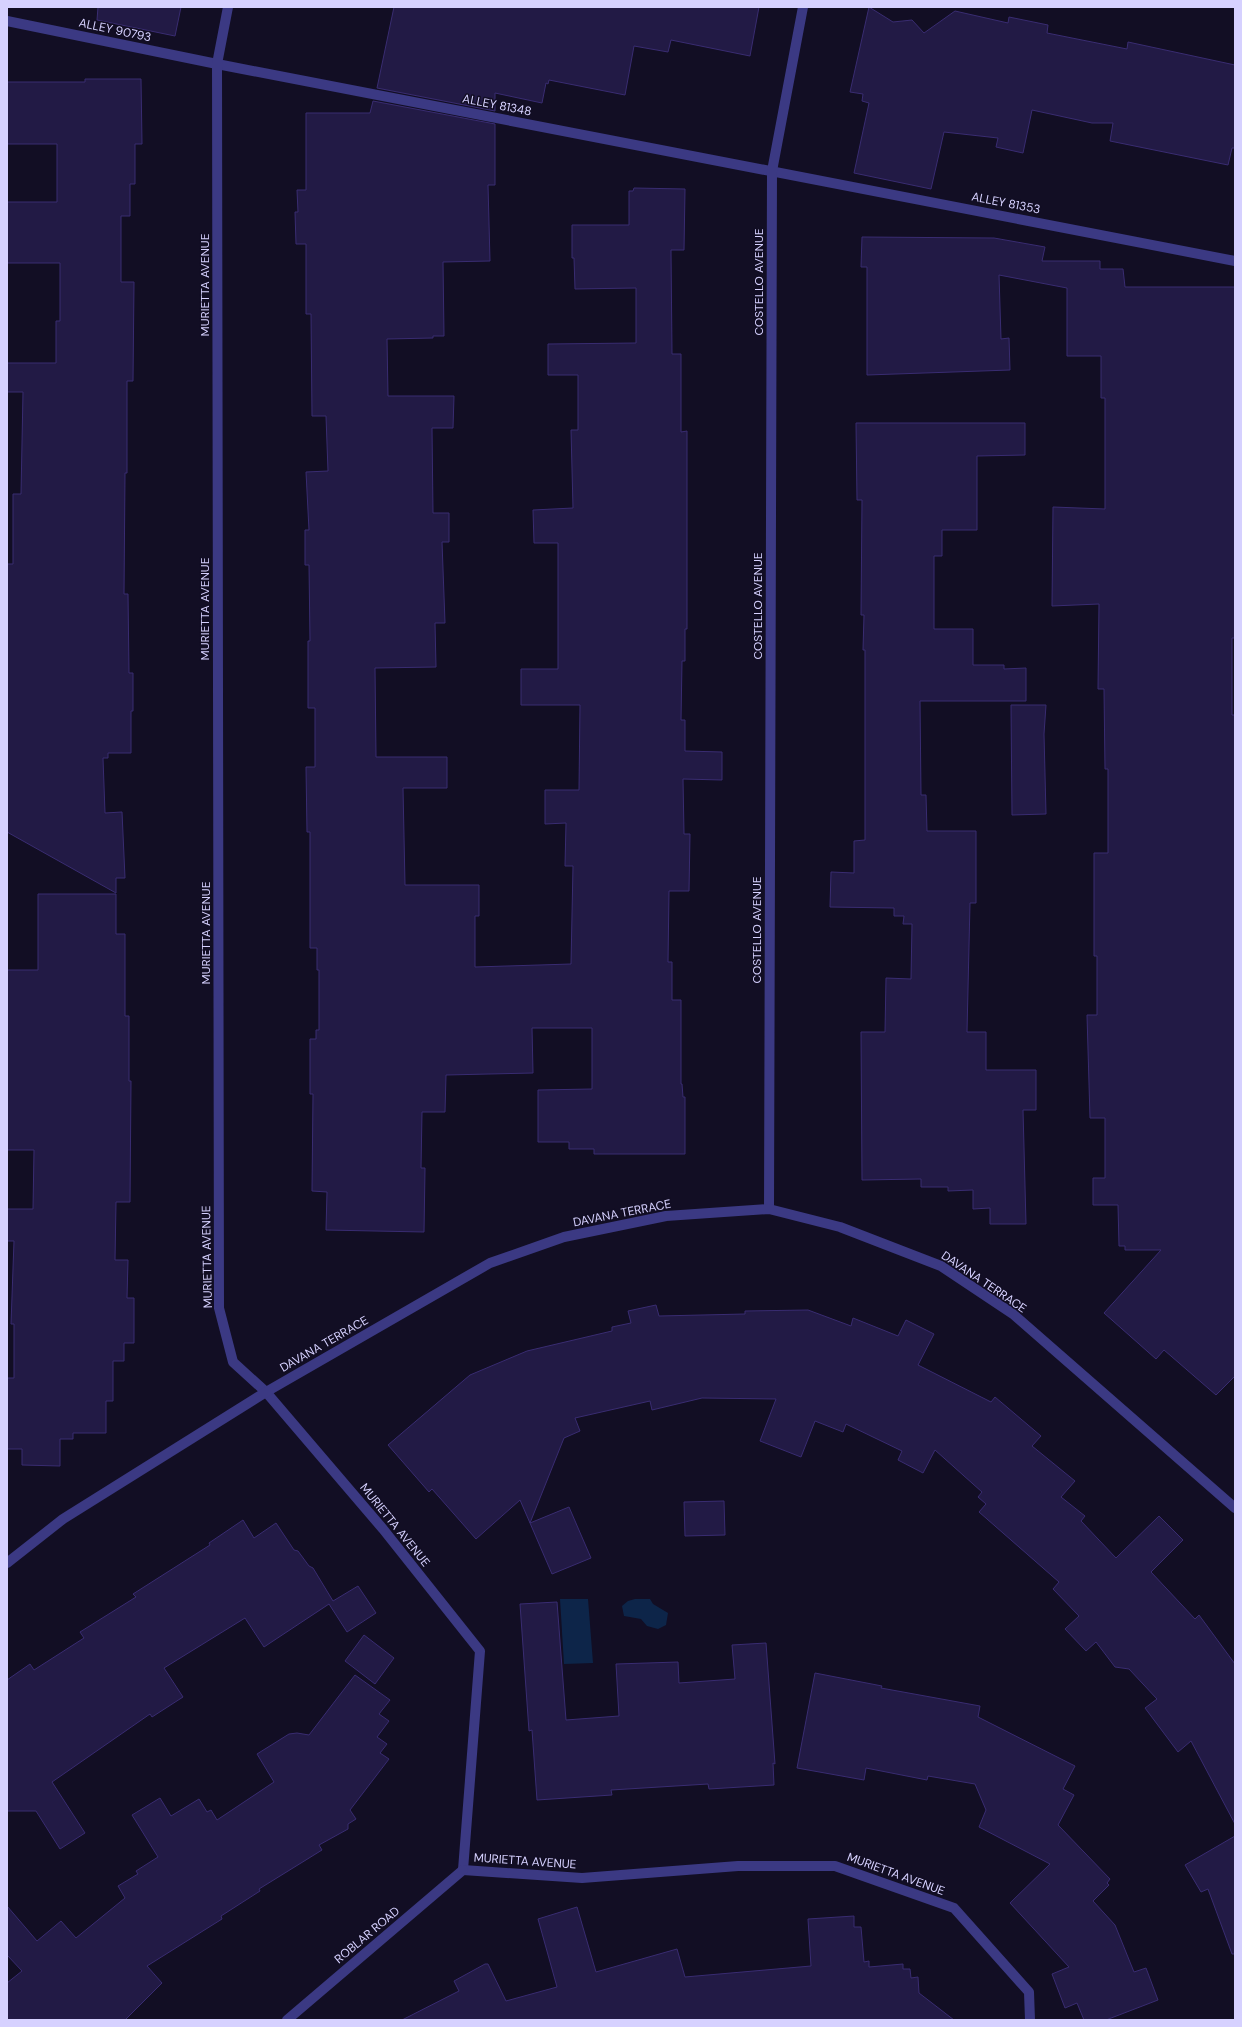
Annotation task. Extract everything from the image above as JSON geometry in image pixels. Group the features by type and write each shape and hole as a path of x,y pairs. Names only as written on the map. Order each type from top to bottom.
{"street":[{"name":"MURIETTA AVENUE","path":"228,7 217,64 219,1308 233,1362 266,1392 383,1529 480,1651 463,1870 582,1878 738,1866 835,1866 954,1908 1029,1992 1030,2020"},
{"name":"COSTELLO AVENUE","path":"769,1209 772,171 803,7"},
{"name":"ALLEY 90793","path":"7,21 217,64"},
{"name":"ALLEY 81348","path":"217,64 772,171"},
{"name":"ALLEY 81353","path":"772,171 1235,261"},
{"name":"DAVANA TERRACE","path":"7,1563 63,1519 266,1392 490,1263 564,1237 666,1216 769,1209 840,1226 941,1266 1013,1314 1235,1508"},
{"name":"ROBLAR ROAD","path":"287,2020 463,1870"}],"water":[{"path":"560,1599 588,1599 593,1663 564,1664"},
{"path":"635,1599 650,1599 653,1604 668,1613 666,1625 658,1629 647,1626 641,1619 624,1616 622,1606 628,1601"}],"building":[{"path":"98,7 181,7 175,36 97,20"},
{"path":"394,7 759,7 750,56 671,40 668,52 634,46 625,95 549,80 548,84 546,83 542,103 495,93 495,111 377,88"},
{"path":"869,7 893,22 912,20 924,33 955,11 1008,23 1009,17 1048,25 1047,33 1127,49 1128,42 1235,65 1235,148 1232,148 1228,165 1110,141 1113,123 1092,123 1032,110 1023,153 996,147 998,138 944,132 931,189 854,173 869,103 862,101 863,94 850,92"},
{"path":"85,79 141,79 142,144 135,144 135,184 130,184 130,216 121,216 121,282 134,282 133,381 127,381 127,473 125,473 124,594 128,594 129,673 133,673 131,753 108,753 108,758 103,758 105,813 122,812 125,878 116,878 116,893 7,832 7,564 13,564 13,494 21,494 23,392 7,392 7,363 56,363 56,321 60,321 60,263 7,263 7,202 57,202 57,144 7,144 7,82 85,82"},
{"path":"373,101 495,124 495,185 488,185 490,261 443,262 444,336 433,336 433,338 387,339 388,396 454,396 453,428 432,428 433,513 449,513 449,542 442,542 445,623 435,623 436,667 375,668 376,757 447,757 447,788 403,788 405,885 479,885 479,916 475,916 475,967 571,964 573,866 565,866 566,823 545,824 545,790 579,790 580,705 521,705 521,669 558,669 558,543 534,543 533,510 573,508 571,430 578,430 578,375 548,375 548,344 636,343 636,288 575,289 574,258 572,258 572,225 629,225 629,191 633,191 634,188 685,189 684,250 671,250 672,354 681,354 681,432 687,431 687,629 685,629 685,661 682,661 681,720 685,720 685,751 722,752 722,780 683,779 684,834 690,834 689,891 669,891 668,962 672,962 672,1000 681,1000 681,1084 683,1097 685,1097 685,1154 594,1154 594,1149 569,1149 569,1142 538,1142 538,1090 592,1089 592,1028 532,1028 533,1073 446,1075 445,1112 422,1112 421,1168 425,1168 424,1232 326,1230 327,1192 312,1191 313,1094 310,1094 310,1039 316,1039 316,1030 319,1030 319,970 317,970 317,948 310,948 310,832 307,832 306,767 315,767 315,708 308,708 308,641 310,641 309,565 305,565 305,530 309,530 306,472 328,471 326,416 312,416 311,314 306,314 306,244 296,244 295,212 298,212 297,190 306,190 306,113 370,113"},
{"path":"862,237 994,238 1045,247 1042,261 1100,261 1100,269 1123,269 1125,287 1235,287 1235,638 1232,638 1232,715 1235,715 1235,1376 1216,1395 1164,1350 1156,1359 1104,1313 1161,1250 1125,1250 1125,1246 1119,1246 1118,1205 1093,1205 1093,1178 1105,1178 1105,1118 1090,1118 1087,1015 1097,1015 1097,956 1094,956 1094,853 1108,853 1108,769 1105,769 1104,689 1098,689 1099,604 1052,606 1053,507 1105,509 1105,398 1101,398 1101,356 1067,356 1067,288 999,275 1001,339 1009,338 1010,370 867,375 867,267 861,267"},
{"path":"856,423 1025,423 1025,455 977,456 977,530 942,530 942,556 934,556 934,629 973,629 973,665 1004,665 1004,669 1026,668 1026,701 920,701 921,795 926,795 927,831 976,831 976,903 970,903 967,1032 986,1032 986,1070 1036,1070 1036,1110 1023,1110 1026,1224 990,1224 990,1208 973,1209 973,1190 948,1191 948,1187 921,1187 921,1179 862,1180 861,1032 885,1032 886,978 911,979 912,924 903,924 904,916 894,916 894,908 830,907 831,872 854,873 854,841 865,840 865,650 863,650 864,615 861,615 862,500 857,500"},
{"path":"1011,705 1046,705 1044,734 1046,814 1012,815"},
{"path":"38,894 116,894 116,934 125,934 125,1016 129,1016 129,1081 131,1081 130,1202 116,1202 115,1260 128,1260 127,1298 134,1298 134,1343 124,1343 124,1361 113,1361 113,1401 106,1401 106,1433 73,1433 73,1439 60,1439 60,1466 22,1465 22,1449 7,1449 7,1378 14,1378 14,1324 11,1324 14,1241 7,1241 7,1209 33,1209 34,1150 7,1150 7,972 8,970 38,970"},
{"path":"656,1305 659,1316 745,1314 745,1311 808,1310 851,1326 853,1318 898,1336 906,1320 934,1334 918,1365 991,1402 995,1397 1041,1436 1032,1446 1075,1481 1061,1497 1085,1516 1081,1521 1116,1558 1159,1516 1183,1540 1151,1572 1195,1619 1199,1615 1235,1664 1235,1824 1191,1741 1178,1752 1145,1708 1157,1699 1129,1669 1115,1667 1096,1642 1086,1651 1065,1629 1079,1616 1053,1589 1059,1582 979,1512 986,1504 978,1497 982,1492 935,1450 923,1473 898,1460 902,1451 846,1424 843,1432 815,1421 801,1457 760,1441 776,1399 702,1398 652,1410 650,1401 575,1418 580,1431 564,1438 530,1523 520,1500 476,1539 432,1489 429,1492 388,1445 470,1375 527,1351 612,1331 612,1327 631,1323 628,1311"},
{"path":"724,1501 725,1535 685,1536 684,1502"},
{"path":"569,1507 591,1558 552,1574 530,1523"},
{"path":"243,1520 254,1538 276,1523 294,1550 298,1551 309,1566 313,1568 333,1601 358,1586 376,1613 347,1632 329,1604 264,1647 245,1618 164,1668 183,1697 152,1717 150,1714 52,1782 85,1833 60,1849 36,1811 7,1811 7,1680 30,1664 34,1670 84,1638 80,1632 136,1597 133,1594 210,1545 209,1543"},
{"path":"557,1602 566,1720 619,1716 616,1664 678,1662 679,1683 735,1679 732,1645 766,1643 775,1764 773,1763 774,1785 709,1789 708,1784 611,1790 612,1795 537,1800 532,1730 529,1731 520,1604"},
{"path":"364,1635 394,1658 375,1684 345,1661"},
{"path":"815,1673 882,1686 881,1688 980,1706 978,1717 1075,1766 1063,1789 1074,1795 1058,1825 1110,1879 1107,1883 1109,1885 1093,1901 1115,1925 1134,1972 1146,1968 1158,2000 1106,2020 1084,2020 1077,2003 1065,2008 1052,1974 1069,1967 1010,1903 1050,1864 979,1827 986,1810 975,1784 928,1776 927,1780 866,1768 864,1780 797,1768"},
{"path":"355,1675 390,1700 379,1714 389,1721 377,1737 387,1744 380,1753 389,1759 350,1810 356,1819 348,1824 348,1829 319,1845 322,1850 259,1889 260,1891 221,1916 222,1919 147,1966 162,1983 125,2020 7,2020 7,1983 22,1971 7,1955 7,1906 37,1941 61,1921 76,1938 125,1898 118,1886 138,1874 136,1871 158,1857 132,1815 160,1798 171,1816 199,1799 207,1812 211,1810 217,1820 274,1782 257,1754 289,1734 297,1733 309,1735"},
{"path":"1235,1836 1235,1954 1232,1954 1208,1889 1201,1892 1185,1865"},
{"path":"577,1907 596,1972 677,1949 685,1977 811,1966 808,1919 854,1916 854,1927 861,1927 864,1962 869,1961 869,1967 903,1964 903,1969 910,1969 911,1978 918,1977 919,1993 954,2020 402,2020 459,1991 454,1981 485,1964 488,1964 506,2001 557,1987 538,1919"}]}
